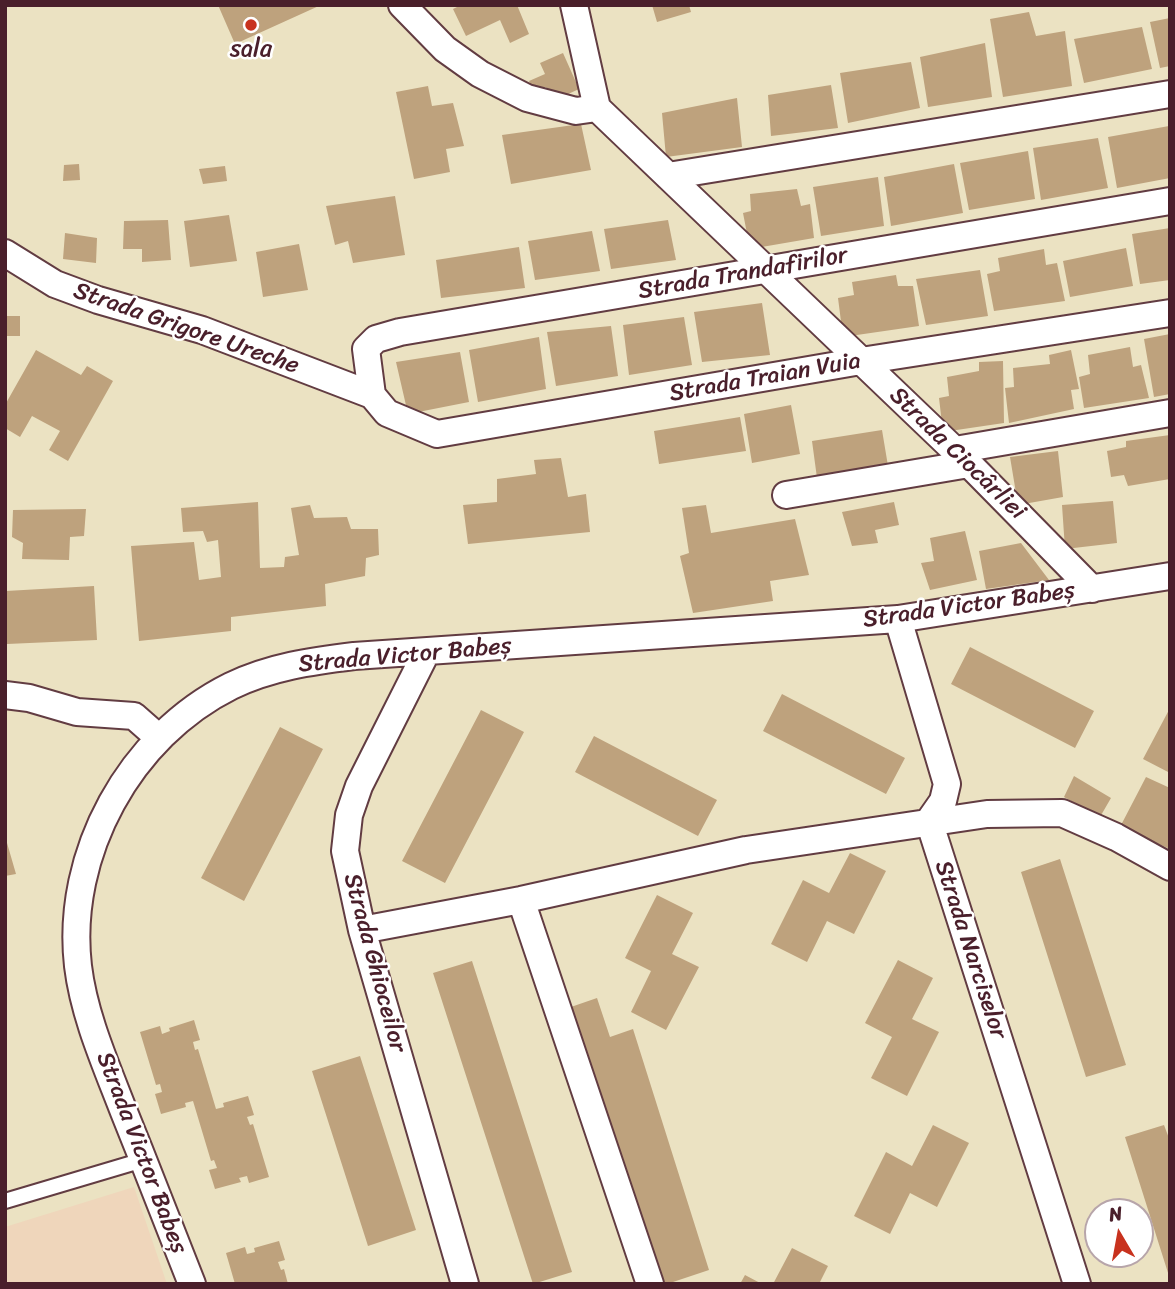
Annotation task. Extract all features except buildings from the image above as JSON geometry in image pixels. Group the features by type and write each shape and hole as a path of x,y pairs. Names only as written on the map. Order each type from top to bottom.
{"street":[{"path":"402,5 445,49 480,74 527,98 576,111 597,108 574,5"},
{"path":"668,176 1170,94"},
{"name":"Strada Ciocârliei","path":"597,108 962,457 1092,589"},
{"name":"Strada Trandafirilor","path":"372,395 366,349 376,339 400,332 1170,201"},
{"name":"Strada Grigore Ureche","path":"5,253 55,285 202,330 372,395"},
{"name":"Strada Traian Vuia","path":"372,395 387,413 437,434 1170,313"},
{"path":"786,495 1170,413"},
{"name":"Strada Victor Babeș","path":"192,1284 106,1067 88,1011 78,967 76,938 83,877 98,832 120,788 159,738 200,705 231,686 266,672 303,663 354,656 898,619 1170,576"},
{"path":"898,619 947,784 943,801 929,821"},
{"name":"Strada Ghioceilor","path":"427,651 359,786 349,815 345,851 362,930 465,1284"},
{"path":"5,695 30,698 77,712 134,716 159,738"},
{"path":"362,930 522,900 746,850 987,814 1062,813 1116,836 1170,867"},
{"name":"Strada Narciselor","path":"929,821 1077,1284"},
{"path":"522,900 643,1282"}],"lane":[{"path":"5,1201 143,1160"}],"shaded area":[{"path":"134,1187 167,1284 5,1284 5,1227"}],"place":[{"name":"sala","path":"251,25"}]}
